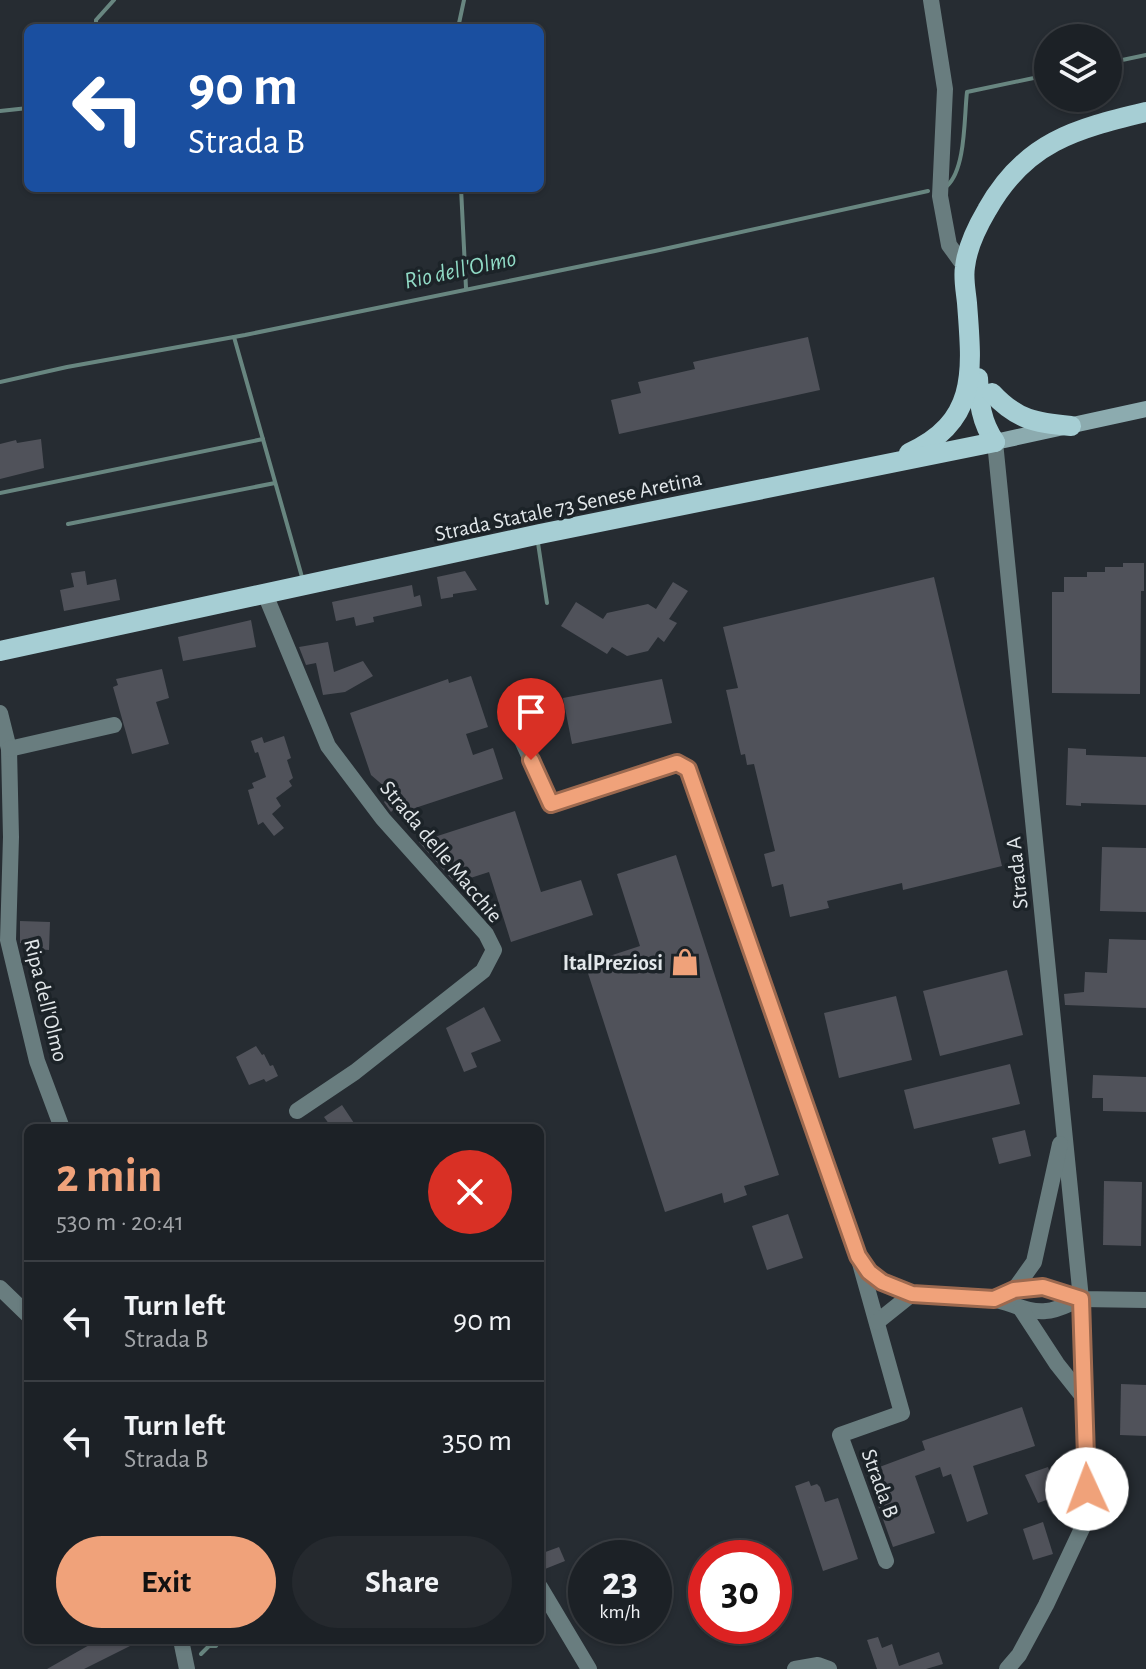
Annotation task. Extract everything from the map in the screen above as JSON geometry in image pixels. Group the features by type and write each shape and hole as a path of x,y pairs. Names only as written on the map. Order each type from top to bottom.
{"main road":[{"path":"860,469 928,444 944,432 959,414 970,378 965,267 978,226 998,189 1038,149 1086,127 1146,112"},
{"path":"968,321 978,364 981,414 985,429 995,442"},
{"path":"978,364 999,413 995,442"},
{"path":"992,393 1005,407 1021,417 1037,423 1071,426"},
{"name":"Strada Statale 73 Senese Aretina","path":"0,651 265,594 527,544 1146,409"}],"street":[{"path":"931,0 945,89 940,196 949,245 965,267"},
{"name":"Strada A","path":"995,442 1081,1299 1086,1520 1046,1605 1019,1655 1007,1669"},
{"name":"Strada delle Macchie","path":"265,594 328,746 383,819 486,934 494,950 483,971 355,1072 297,1111"},
{"name":"Ripa dell'Olmo","path":"0,713 9,749 5,832 8,940 37,1061 61,1124"},
{"name":"Strada B","path":"511,716 551,804 677,763 688,769 858,1256 902,1413 840,1435 886,1561"},
{"path":"9,749 114,725"},
{"path":"1014,1290 1034,1262 1064,1127"},
{"name":"Strada B","path":"858,1256 869,1272 882,1282 912,1294 994,1299 1021,1309 1048,1311 1081,1299"},
{"name":"Strada B","path":"994,1299 1014,1290 1043,1287 1081,1299 1146,1300"},
{"path":"0,1288 24,1311"},
{"path":"877,1322 912,1294"},
{"path":"1021,1309 1084,1398"},
{"path":"544,1594 589,1669"},
{"path":"182,1644 187,1669"},
{"path":"795,1669 818,1665 829,1669"}],"building":[{"path":"808,337 820,390 619,434 611,400 641,393 638,382 695,369 693,362"},
{"path":"41,439 44,468 0,479 0,444"},
{"path":"1123,563 1144,563 1140,694 1052,693 1052,592 1064,592 1064,577 1087,577 1087,572 1105,572 1105,567 1123,567"},
{"path":"85,571 87,585 116,579 120,600 64,611 60,590 74,587 71,573"},
{"path":"465,571 477,590 441,599 437,577"},
{"path":"934,577 1002,866 903,890 902,883 827,901 829,908 790,917 783,884 772,887 764,854 775,851 754,764 747,765 745,754 741,755 726,690 738,688 723,627"},
{"path":"673,582 688,591 669,619 677,623 664,642 658,637 648,651 627,656 612,647 607,654 561,626 576,602 603,619 607,613 648,604 656,609"},
{"path":"412,585 414,597 420,595 422,606 373,617 374,622 356,626 354,617 336,621 332,602"},
{"path":"251,620 256,647 183,661 178,637"},
{"path":"328,642 334,672 363,661 373,676 345,692 323,695 316,663 306,665 299,647"},
{"path":"162,669 169,698 156,702 169,744 132,754 113,687 118,685 116,679"},
{"path":"471,676 488,727 466,734 473,755 493,748 503,779 409,810 405,798 391,812 384,802 392,793 371,775 350,713 448,679 449,683"},
{"path":"662,679 672,723 572,744 563,698"},
{"path":"284,736 293,778 289,781 292,786 276,798 281,806 272,814 284,828 274,836 263,822 258,825 248,790 254,788 252,783 266,777 251,741 262,737 264,743"},
{"path":"1068,748 1086,749 1086,755 1146,757 1146,805 1066,805"},
{"path":"515,811 541,892 581,880 593,915 511,942 489,872 455,883 419,842"},
{"path":"1102,847 1146,848 1146,912 1100,911"},
{"path":"676,855 779,1175 744,1186 747,1195 724,1203 722,1193 665,1212 585,964 640,946 617,874"},
{"path":"20,921 50,922 49,950 37,949 37,944 20,943"},
{"path":"1109,939 1146,940 1146,1008 1065,1005 1064,994 1084,992 1085,972 1107,973"},
{"path":"1007,970 1023,1035 940,1056 923,991"},
{"path":"896,996 912,1060 839,1078 824,1013"},
{"path":"484,1007 501,1041 471,1053 477,1067 464,1072 446,1028"},
{"path":"256,1046 270,1066 273,1065 278,1076 249,1085 236,1057"},
{"path":"1010,1064 1020,1104 914,1129 904,1090"},
{"path":"1093,1075 1146,1077 1146,1112 1103,1111 1103,1098 1092,1098"},
{"path":"342,1105 354,1123 329,1124 324,1117"},
{"path":"1025,1130 1031,1156 999,1164 992,1138"},
{"path":"1104,1181 1142,1182 1141,1246 1103,1245"},
{"path":"788,1214 803,1258 767,1270 752,1226"},
{"path":"1121,1384 1146,1385 1146,1436 1120,1435"},
{"path":"1022,1407 1035,1446 973,1466 988,1514 967,1522 951,1474 943,1477 940,1467 915,1476 935,1533 893,1547 866,1472 925,1450 922,1441"},
{"path":"1048,1467 1058,1496 1038,1503 1025,1475"},
{"path":"809,1481 811,1486 817,1484 820,1487 825,1502 838,1498 858,1559 823,1571 795,1486"},
{"path":"1043,1522 1053,1554 1033,1560 1023,1529"},
{"path":"559,1547 565,1561 544,1569 544,1553"},
{"path":"878,1637 882,1648 892,1644 899,1666 939,1652 943,1664 926,1669 877,1669 867,1640"},
{"path":"91,1644 134,1644 84,1669 47,1669"}],"waterway":[{"path":"96,24 114,0"},
{"path":"459,24 464,0"},
{"name":"Rio dell'Olmo","path":"1122,60 1146,55"},
{"name":"Rio dell'Olmo","path":"947,186 958,168 961,155 967,92 1034,78"},
{"path":"0,111 24,108"},
{"name":"Rio dell'Olmo","path":"0,382 655,251 928,191"},
{"path":"461,192 466,288"},
{"path":"234,337 302,577"},
{"path":"0,493 263,439"},
{"path":"68,524 275,483"},
{"path":"538,543 547,603"},
{"path":"201,1654 209,1646 217,1644"}],"place":[{"name":"ItalPreziosi","path":"685,962"}],"route":[{"path":"531,760 551,804 677,763 688,769 858,1256 869,1272 882,1282 912,1294 994,1299 1014,1290 1043,1287 1081,1299 1087,1489"}]}
